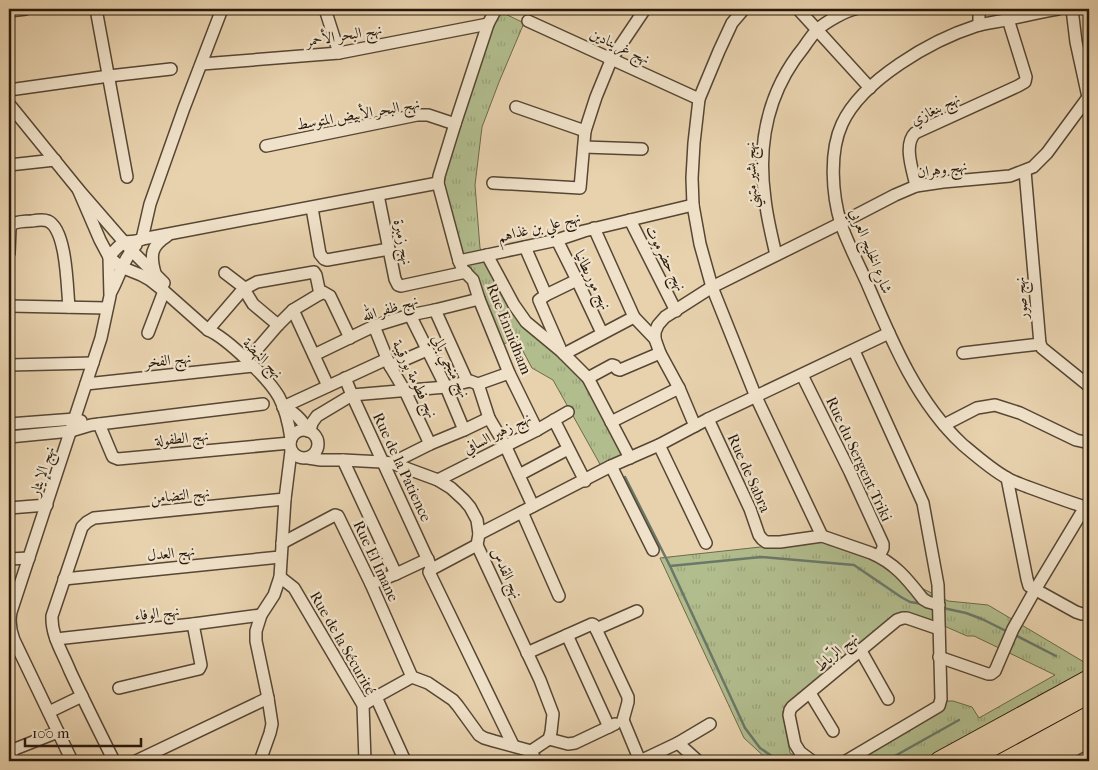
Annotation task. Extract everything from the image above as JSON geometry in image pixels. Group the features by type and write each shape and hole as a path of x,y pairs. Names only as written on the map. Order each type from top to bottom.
{"highway":[{"path":"939,761 1089,679"},
{"path":"966,761 1089,694"}],"street":[{"path":"9,11 26,9"},
{"path":"96,9 127,177"},
{"path":"111,292 150,204 222,9"},
{"path":"325,9 339,53"},
{"path":"111,292 109,257 118,248 169,235 438,183 488,24 496,9"},
{"path":"493,183 580,188 585,131 596,97 612,58 645,9"},
{"path":"744,9 729,30 699,99 692,178 693,205 700,244 712,287 756,397 822,536 879,556 900,571 923,600 939,605"},
{"path":"798,9 870,88"},
{"name":"نهج بشير متهني","path":"776,255 764,196 763,156 764,134 774,98 796,57 818,29 845,12 855,9"},
{"path":"979,9 980,25"},
{"name":"شارع الخليج العربي","path":"1058,9 980,25 947,36 892,69 851,108 842,125 835,148 834,175 841,223 889,333 908,371 928,404 944,425 980,460 1007,478 1055,498 1087,507"},
{"path":"1025,171 1033,168 1047,153 1089,97 1076,42 1072,9"},
{"name":"نهج بنغازي","path":"916,186 909,149 910,139 915,133 1025,82 1026,78 1008,19"},
{"name":"نهج غرينادين","path":"528,21 699,99"},
{"name":"نهج البحر الأحمر","path":"202,64 339,53 488,24"},
{"path":"9,90 171,69"},
{"path":"9,104 78,189 134,243 155,274 212,330"},
{"path":"516,107 585,131"},
{"name":"نهج البحر الأبيض المتوسط","path":"266,146 417,115 428,115 455,124"},
{"path":"584,147 642,149"},
{"path":"9,164 55,160"},
{"name":"نهج وهران","path":"655,339 658,325 665,317 712,287 895,195 916,186 1010,176 1025,171"},
{"name":"نهج صور","path":"1025,171 1040,344"},
{"name":"Rue Ennidham","path":"438,183 459,261 473,280 478,299 509,373 538,430"},
{"path":"78,189 96,233 109,257 122,267 141,275 164,291 212,330"},
{"name":"نهج زمبرة","path":"378,195 388,249 395,280 398,285 401,286 466,272"},
{"name":"نهج علي بن غذاهم","path":"630,458 588,378 562,352 526,322 514,305 487,255 557,240 594,228 693,205"},
{"path":"312,208 320,254 324,259 388,249"},
{"path":"9,252 12,224 38,220 49,221 58,233 62,244 68,307"},
{"name":"نهج حضرموت","path":"630,220 676,310"},
{"path":"594,228 634,317 655,339 695,426"},
{"path":"155,274 152,264 152,252 160,240 169,235"},
{"name":"نهج موريطانيا","path":"557,240 602,333"},
{"path":"525,247 546,295"},
{"path":"459,261 487,255"},
{"path":"212,330 244,289 258,282 313,272 316,273 320,294"},
{"path":"226,273 244,289 254,304 278,325"},
{"path":"111,292 126,280 141,275"},
{"path":"577,280 540,299 562,352 634,317"},
{"path":"148,332 164,291"},
{"name":"نهج الإيثار","path":"72,761 14,640 10,626 10,616 101,338 111,292"},
{"path":"250,364 278,325 293,310 323,292 330,296 350,338"},
{"name":"نهج ظفر الله","path":"314,355 374,326 410,315 478,299"},
{"path":"9,306 107,308"},
{"path":"293,310 328,386"},
{"path":"435,310 489,418 505,445 533,506"},
{"name":"نهج منجي بالي","path":"410,315 446,387 464,430"},
{"name":"نهج فطومة بورقيبة","path":"374,326 389,362 430,444"},
{"name":"نهج النهضة","path":"212,330 250,364 276,392 288,422 291,444 280,557 280,577"},
{"path":"371,584 430,564 478,540 533,506 611,466 659,445 708,419 889,333"},
{"path":"963,353 1040,344 1042,348 1089,386"},
{"path":"283,407 345,378 427,350"},
{"path":"846,761 939,706 941,699 937,576 922,503 854,350"},
{"path":"588,378 612,365 620,370 660,352"},
{"path":"9,365 93,363"},
{"name":"نهج الفخر","path":"86,384 250,364"},
{"path":"311,434 312,423 317,416 352,395 446,387 472,383 509,373"},
{"name":"Rue du Sergent Triki","path":"802,375 883,544 879,556"},
{"name":"Rue de la Patience","path":"345,378 387,463 430,564 429,573 513,745"},
{"path":"611,422 678,388"},
{"path":"9,437 71,431 95,424 263,404"},
{"path":"944,425 977,408 995,405 1020,414 1076,440 1089,442"},
{"path":"283,407 300,419 311,434 318,443 312,456 299,458 291,444 298,431 311,434 338,460 396,574"},
{"name":"نهج زهير السافي","path":"438,480 538,430 568,412"},
{"path":"387,463 489,418"},
{"path":"9,424 75,419 95,424"},
{"name":"Rue de Sabra","path":"708,419 762,540 766,542 780,542 822,536"},
{"path":"554,420 585,481"},
{"name":"نهج الطفولة","path":"95,424 113,457 118,460 291,444"},
{"path":"659,445 706,543"},
{"path":"519,475 568,449"},
{"name":"نهج القدس","path":"308,458 387,463 438,480 451,488 470,507 474,515 478,540 540,680 552,714 552,732 548,739"},
{"path":"611,466 652,550"},
{"path":"1007,478 1026,580 1029,586 1076,612 1089,614"},
{"name":"نهج التضامن","path":"64,579 82,527 94,518 285,499"},
{"path":"9,508 47,505"},
{"path":"939,658 988,674 995,671 1013,630 1035,590 1087,507"},
{"path":"522,512 559,596"},
{"name":"Rue El Imane","path":"282,543 335,515 338,516 371,584 412,677"},
{"name":"نهج العدل","path":"64,579 280,557"},
{"path":"9,559 29,558"},
{"path":"260,761 271,728 268,698 255,638 261,615 274,595 280,577"},
{"name":"Rue de la Sécurité","path":"280,577 294,588 363,705 365,761"},
{"path":"64,579 52,616 52,628 82,696 114,761"},
{"path":"596,629 637,611"},
{"name":"نهج الوفاء","path":"56,639 261,615"},
{"name":"نهج الرّباط","path":"812,761 795,744 790,710 792,707 897,620 903,618 939,629"},
{"path":"118,688 199,669 201,665 193,624"},
{"path":"527,653 592,624 594,625 628,697 623,720 640,761 678,743 710,724"},
{"path":"567,636 609,727"},
{"path":"861,651 888,699"},
{"path":"363,705 412,677 428,683 453,700 479,735 494,742 513,745 534,756 548,739 568,744 575,743 623,720"},
{"path":"810,694 833,731"},
{"path":"49,712 82,696"},
{"path":"376,697 405,761"},
{"path":"136,761 268,698"},
{"path":"9,761 9,756 15,749 58,732"},
{"path":"678,743 698,761"},
{"path":"163,749 164,761"},
{"path":"1080,761 1089,756"}],"green space":[{"path":"499,11 524,23 482,127 475,185 480,248 522,324 561,357 588,385 624,455 601,466 553,380 532,368 516,338 502,345 481,298 474,272 463,261 443,189 448,163 492,25"},
{"path":"824,540 870,558 909,582 948,601 988,605 1089,665 1089,672 925,761 852,761 943,710 945,701 953,701 972,707 979,718 1055,675 974,636 967,636 942,625 901,614 783,711 790,753 803,761 769,761 744,738 660,558"}],"waterway":[{"path":"625,477 670,566 745,728 760,748 779,761"},
{"path":"670,566 761,557 854,565 901,597 910,602 923,604"},
{"path":"943,608 966,613 1008,632"},
{"path":"1015,635 1056,656"},
{"path":"886,761 959,720"}]}
